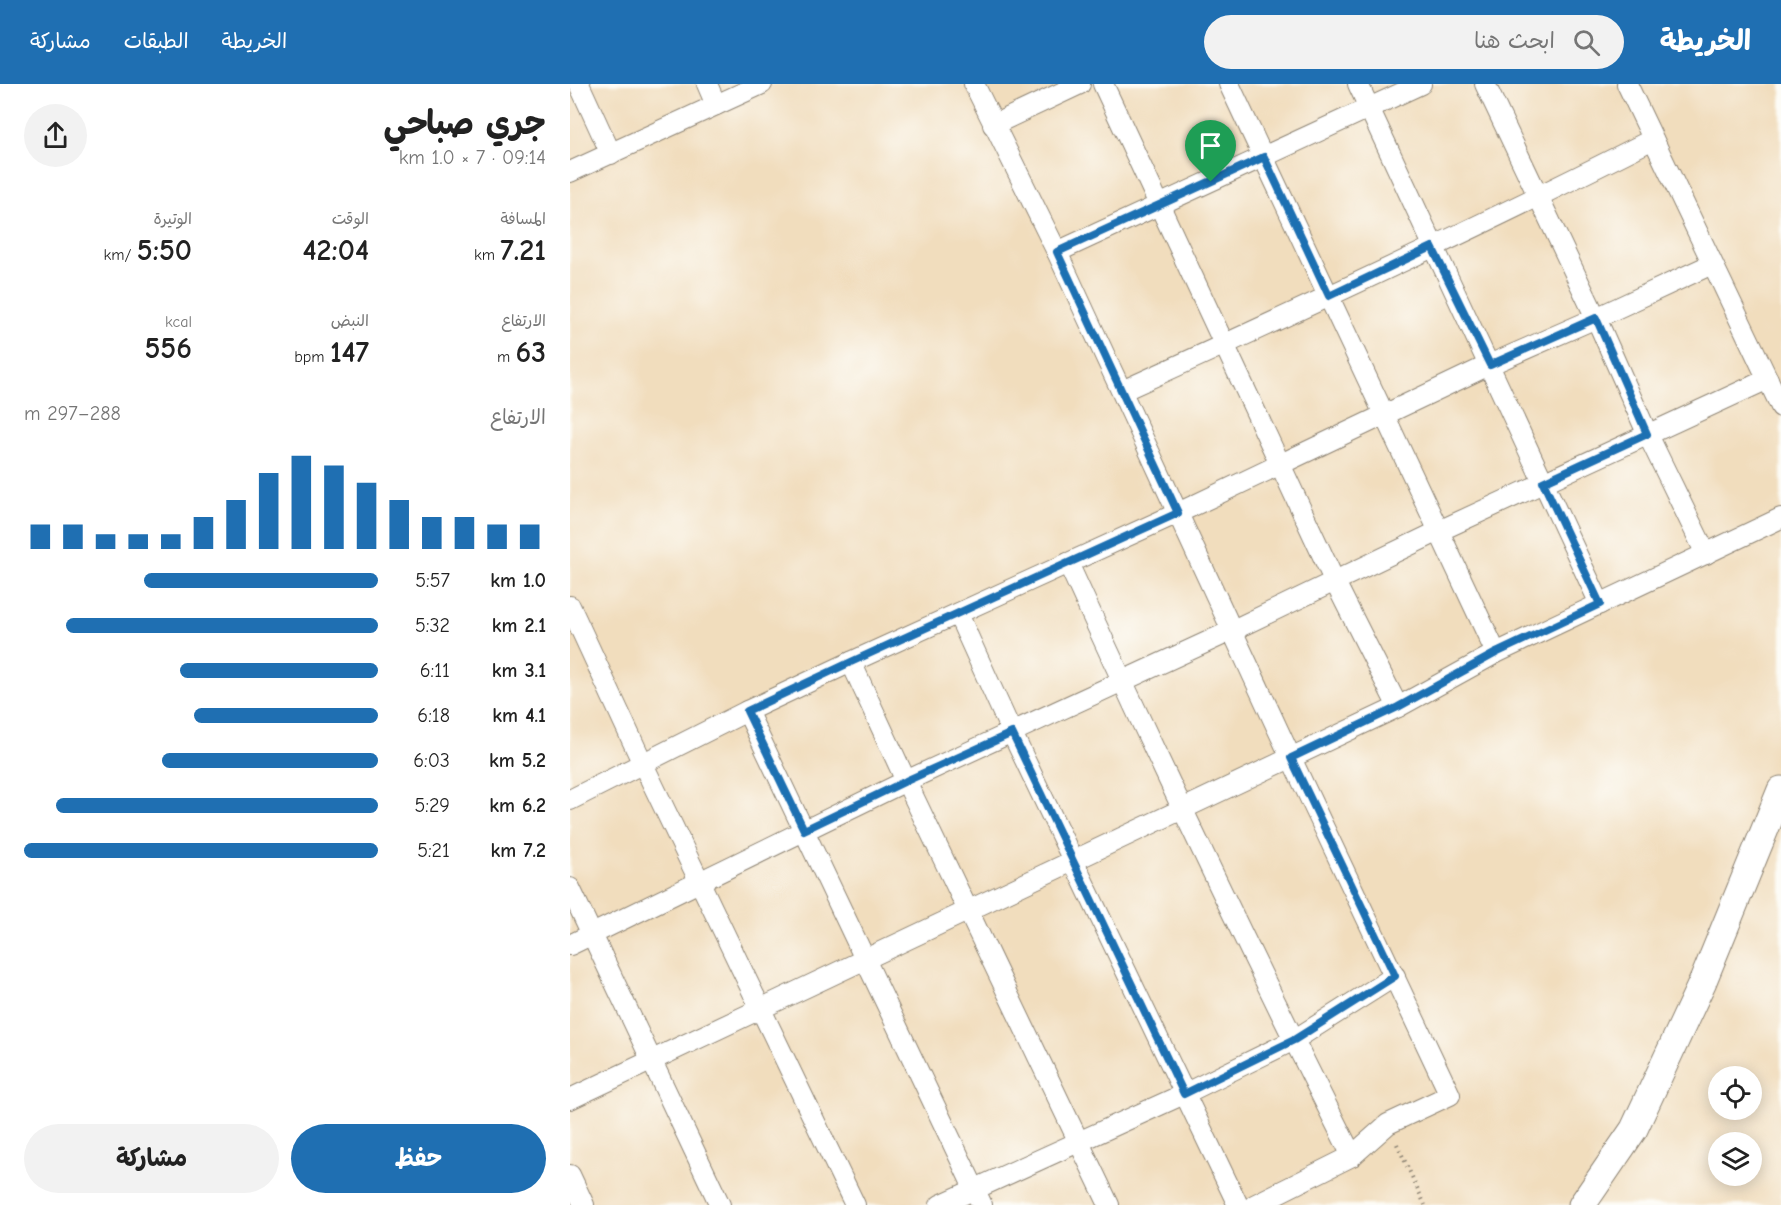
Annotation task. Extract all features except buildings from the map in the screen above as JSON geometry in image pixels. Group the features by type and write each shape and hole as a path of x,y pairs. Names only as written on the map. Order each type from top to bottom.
{"main road":[{"path":"1582,1205 1634,1129 1703,981 1781,790"}],"street":[{"path":"579,84 611,154"},
{"path":"706,84 716,105"},
{"path":"570,172 762,84"},
{"path":"974,84 1057,252 1450,1095 1388,1124 1352,1156 1254,1205"},
{"path":"993,125 1080,84"},
{"path":"1102,84 1334,580 1398,707"},
{"path":"1229,84 1496,653"},
{"path":"1358,84 1600,604"},
{"path":"1057,252 1159,207 1421,84"},
{"path":"1485,84 1596,318 1647,434 1706,554"},
{"path":"1627,84 1781,407"},
{"path":"1122,391 1538,197 1653,138"},
{"path":"570,800 747,711 851,662 1178,513 1384,414 1712,264"},
{"path":"570,945 906,781 1768,379"},
{"path":"570,1099 1398,707 1496,653 1781,518"},
{"path":"1068,563 1183,810 1352,1156"},
{"path":"570,606 578,646 644,764 855,1205"},
{"path":"958,614 1012,733 1238,1205"},
{"path":"851,662 1109,1205"},
{"path":"747,711 979,1197"},
{"path":"570,888 720,1205"},
{"path":"940,1205 979,1197 1078,1142 1184,1094 1294,1040 1395,976"},
{"path":"570,1175 584,1205"}],"path":[{"path":"1388,1124 1425,1205"}],"route":[{"path":"1264,157 1329,296 1432,247 1490,365 1596,318 1647,434 1543,482 1600,604 1496,653 1398,707 1291,758 1395,976 1294,1040 1184,1094 1012,733 804,830 747,711 1178,513 1057,252 1211,182 1264,157"}]}
